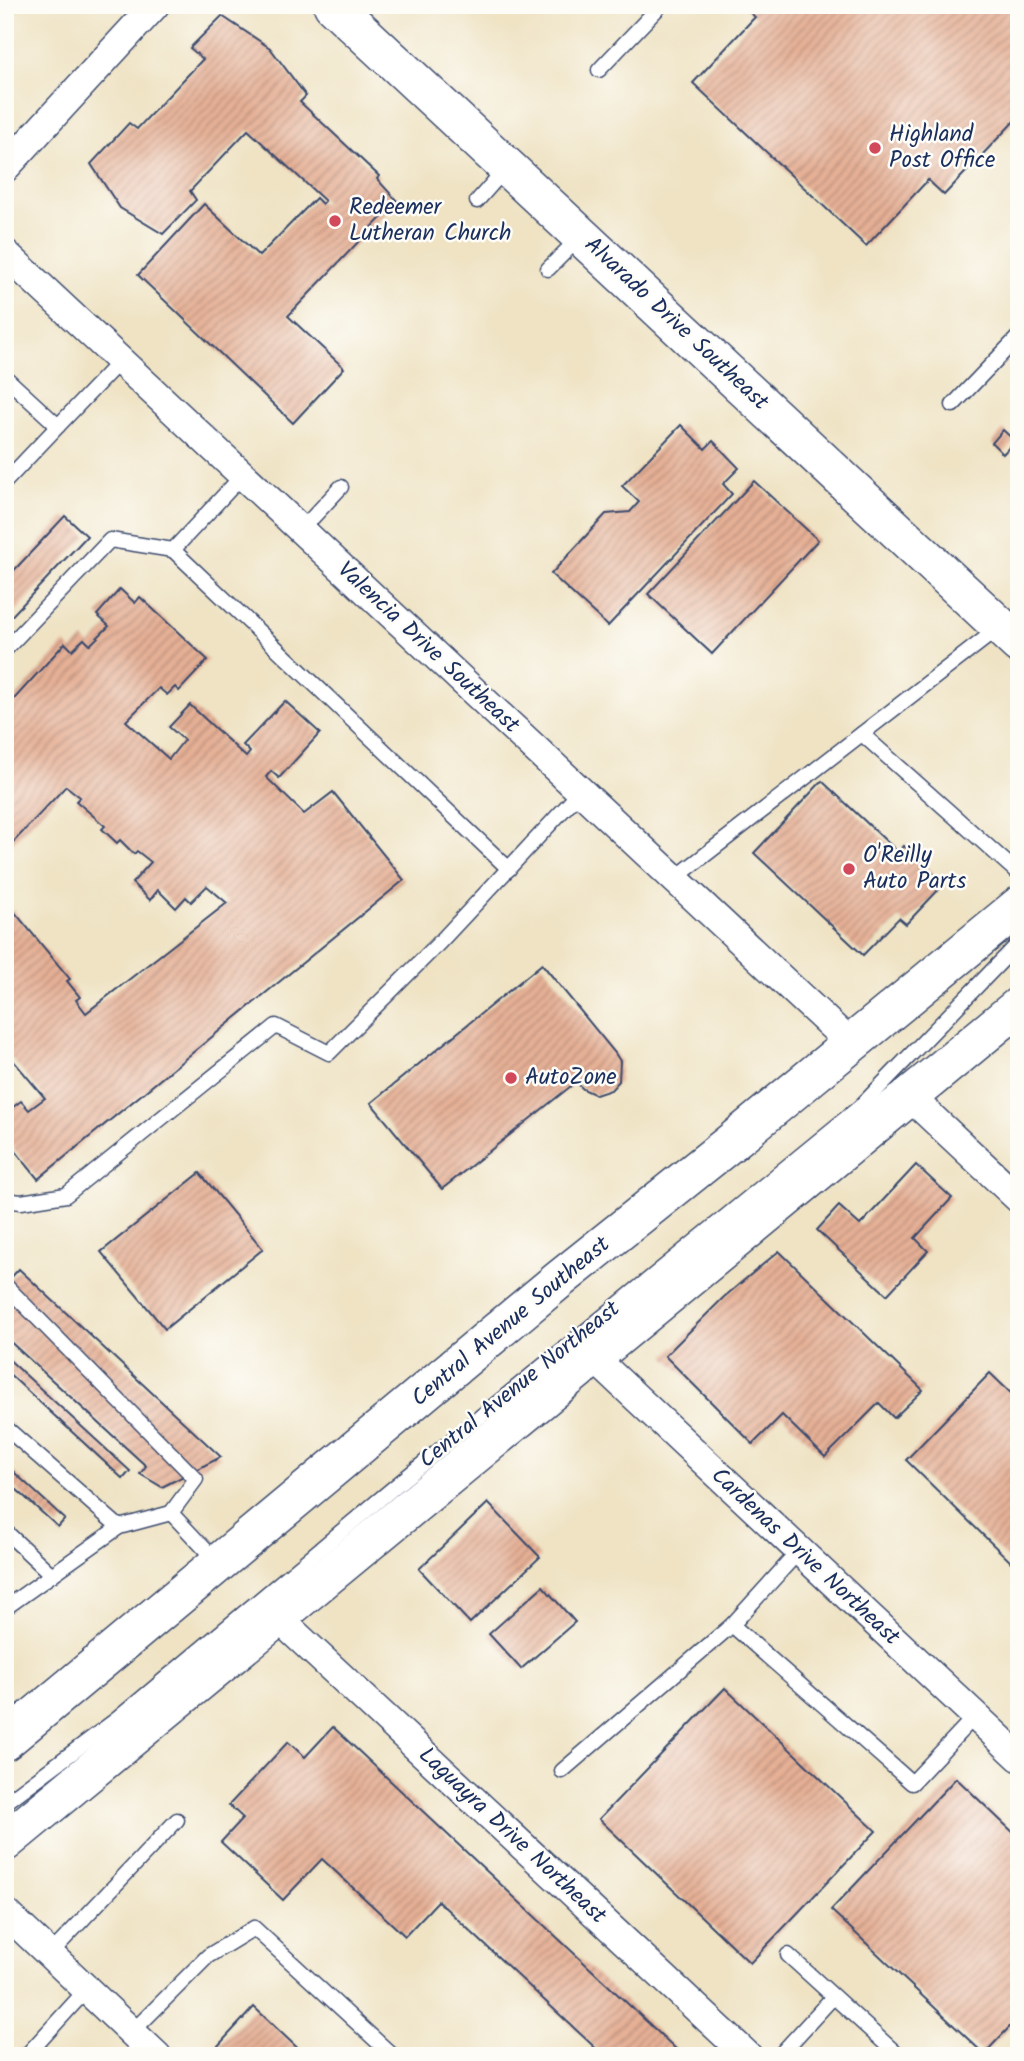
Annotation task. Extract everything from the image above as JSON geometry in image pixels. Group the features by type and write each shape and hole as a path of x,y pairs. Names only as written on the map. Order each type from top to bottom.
{"main road":[{"name":"Alvarado Drive Southeast","path":"332,5 1010,635"},
{"name":"Central Avenue Southeast","path":"5,1741 551,1287 1019,906"},
{"name":"Central Avenue Northeast","path":"5,1842 1019,1006"}],"street":[{"path":"5,168 155,5"},
{"name":"Valencia Drive Southeast","path":"5,253 850,1043"},
{"path":"909,1096 1019,1199"},
{"name":"Cardenas Drive Northeast","path":"592,1356 1019,1757"},
{"name":"Laguayra Drive Northeast","path":"276,1616 748,2056"},
{"path":"5,1912 157,2056"}],"lane":[{"path":"599,70 661,5"},
{"path":"477,201 507,168"},
{"path":"548,269 581,236"},
{"path":"953,405 1019,336"},
{"path":"5,482 121,360"},
{"path":"5,377 58,426"},
{"path":"173,550 243,475"},
{"path":"302,530 341,487"},
{"path":"5,650 66,583 110,540 173,550 509,869"},
{"path":"674,879 862,734 1010,635"},
{"path":"862,734 1019,874"},
{"path":"5,1200 21,1202 66,1195 276,1027 329,1053 440,942 581,791"},
{"name":"Central Avenue Northeast","path":"5,1803 117,1719 398,1484 861,1106 1016,946"},
{"path":"5,1285 196,1479 171,1513 119,1527 5,1608"},
{"path":"5,1427 119,1527"},
{"path":"171,1513 219,1564"},
{"path":"5,1531 52,1575"},
{"path":"562,1771 732,1625 799,1551"},
{"path":"732,1625 912,1783 975,1716"},
{"path":"50,1954 177,1820"},
{"path":"132,2032 208,1955 254,1928 393,2056"},
{"path":"788,1955 899,2056"},
{"path":"26,2056 87,1989"},
{"path":"779,2056 833,1997"}],"building":[{"name":"Highland Post Office","path":"742,5 1019,5 1019,116 944,195 928,180 866,246 693,83 755,17"},
{"name":"Redeemer Lutheran Church","path":"222,16 270,48 306,96 300,102 379,176 377,179 397,201 288,316 344,368 293,423 138,275 204,204 259,256 316,198 322,204 325,201 248,130 190,191 196,200 163,234 120,208 91,164 129,123 137,129 203,59 190,48"},
{"path":"681,425 705,449 713,441 739,468 723,484 732,494 608,626 551,574 606,514 630,512 639,502 622,486"},
{"path":"1003,430 1015,441 1003,454 992,443"},
{"path":"754,481 818,540 712,654 648,594"},
{"path":"65,516 87,536 5,623 5,580"},
{"path":"120,589 135,603 140,597 208,660 179,691 175,687 167,695 159,688 126,721 169,759 184,740 169,727 190,705 246,757 250,752 243,745 285,701 320,733 279,778 271,771 266,777 304,814 333,792 404,880 38,1179 5,1138 5,1113 21,1101 29,1110 45,1098 5,1051 5,916 13,910 70,979 67,981 80,997 76,1000 86,1013 227,903 207,886 191,902 186,897 176,908 158,890 150,900 132,883 151,862 137,851 134,854 120,840 117,843 102,829 105,826 76,801 80,797 66,786 5,851 5,709 65,643 72,650 84,639 90,645 109,626 97,615"},
{"name":"O'Reilly Auto Parts","path":"822,781 898,852 904,846 944,884 906,924 899,918 863,955 754,853"},
{"name":"AutoZone","path":"542,964 615,1053 620,1061 619,1081 611,1090 596,1095 576,1082 442,1189 371,1103"},
{"path":"916,1165 952,1198 915,1238 928,1251 887,1295 817,1230 839,1206 860,1225"},
{"path":"200,1173 263,1249 165,1329 101,1252"},
{"path":"779,1251 923,1390 894,1418 879,1403 825,1457 782,1415 753,1444 665,1356 724,1297"},
{"path":"19,1269 221,1457 162,1487 140,1474 146,1466 5,1337 5,1284"},
{"path":"5,1356 130,1471 123,1479 5,1370"},
{"path":"990,1373 1019,1401 1019,1570 906,1460"},
{"path":"5,1464 65,1519 58,1527 5,1479"},
{"path":"488,1503 540,1557 470,1623 419,1569"},
{"path":"543,1586 575,1622 521,1669 489,1634"},
{"path":"725,1688 876,1831 750,1963 599,1819"},
{"path":"333,1727 676,2049 670,2056 604,2056 438,1901 405,1936 322,1859 283,1900 221,1842 243,1818 229,1805 288,1742 305,1757"},
{"path":"956,1778 1019,1838 1019,2017 984,2054 831,1910"},
{"path":"254,2007 306,2056 225,2056 216,2048"}],"place":[{"name":"Highland Post Office","path":"875,148"},
{"name":"Redeemer Lutheran Church","path":"335,221"},
{"name":"O'Reilly Auto Parts","path":"849,869"},
{"name":"AutoZone","path":"511,1078"}]}
